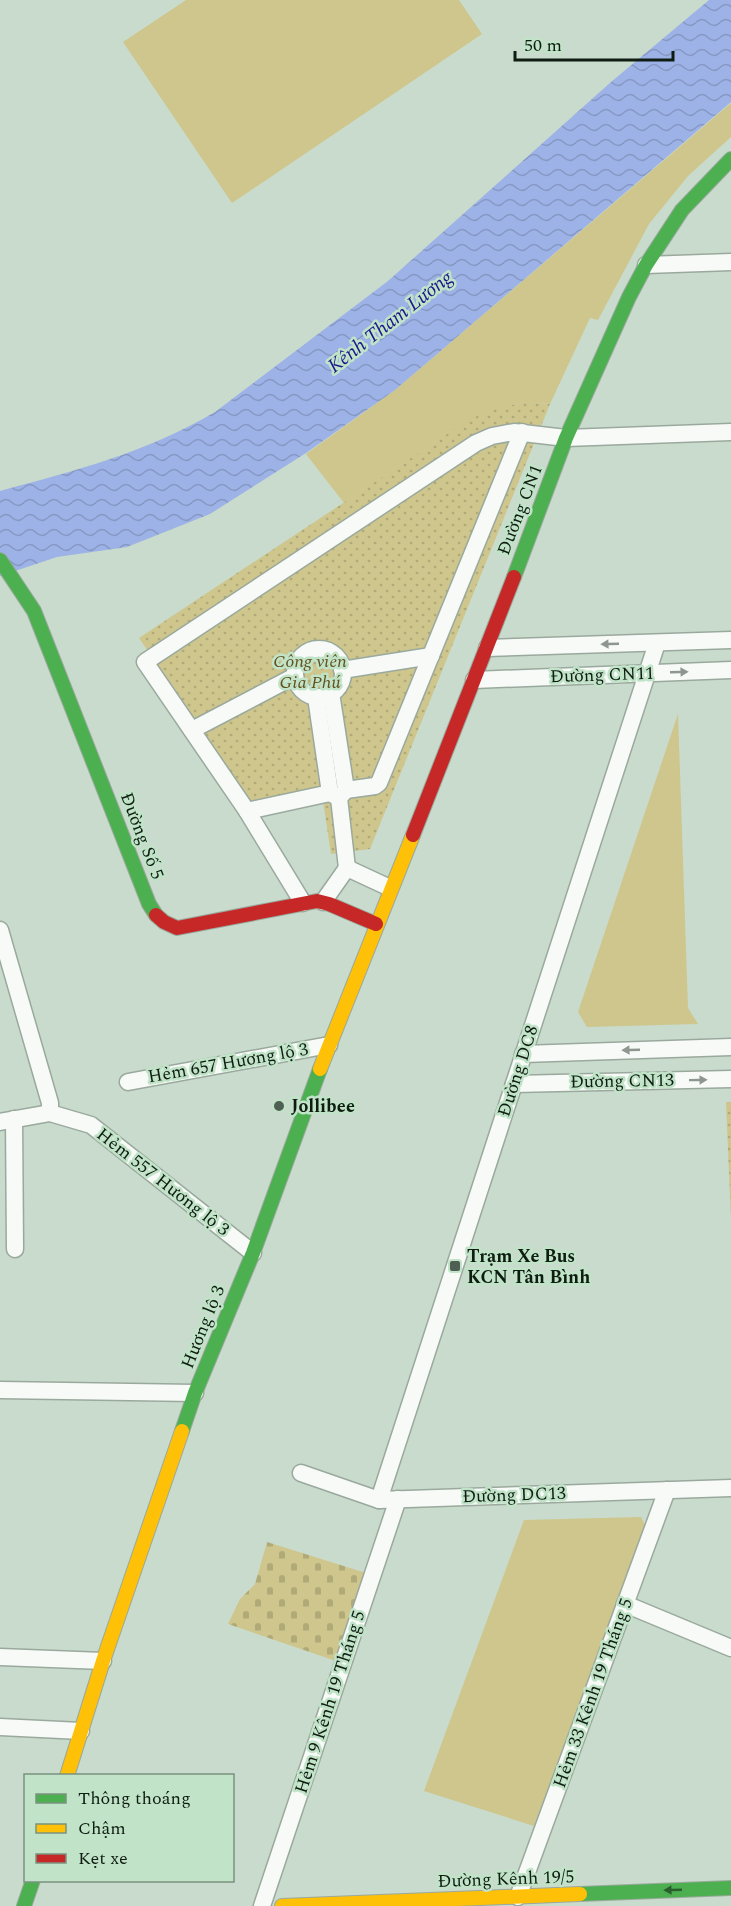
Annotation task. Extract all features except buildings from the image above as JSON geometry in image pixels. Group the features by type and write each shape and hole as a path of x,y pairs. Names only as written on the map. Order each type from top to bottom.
{"street":[{"name":"Đường CN1","path":"388,893 487,648 566,438 629,297 646,265 682,210 731,159"},
{"path":"646,265 731,262"},
{"path":"247,811 375,786 380,783 522,432"},
{"path":"303,903 247,811 145,662 476,443 499,434 522,432 566,438 731,432"},
{"name":"Đường Số 5","path":"0,560 34,611 149,904 155,914 168,925 177,928 303,903 323,902 376,924"},
{"name":"Đường CN11","path":"487,648 731,640"},
{"name":"Đường DC8","path":"379,1500 657,643"},
{"path":"313,650 323,650 332,654 339,661 342,670 339,686 323,695 301,690 295,676 297,662 304,654 313,650"},
{"path":"342,670 431,656"},
{"name":"Đường CN11","path":"474,681 731,670"},
{"path":"192,730 295,676"},
{"path":"323,695 347,868 323,902"},
{"path":"347,868 388,893"},
{"name":"Hương lộ 3","path":"68,1774 103,1661 195,1394 253,1253 329,1045 388,893"},
{"path":"0,930 50,1103 50,1113"},
{"name":"Hẻm 657 Hương lộ 3","path":"128,1082 329,1045"},
{"name":"Đường CN13","path":"523,1054 731,1047"},
{"name":"Đường CN13","path":"514,1084 731,1079"},
{"name":"Hẻm 557 Hương lộ 3","path":"7,1121 50,1113 91,1125 253,1253"},
{"path":"7,1121 15,1249"},
{"path":"0,1390 195,1394"},
{"name":"Đường DC13","path":"301,1473 379,1500 731,1488"},
{"name":"Hẻm 33 Kênh 19 Tháng 5","path":"518,1897 668,1490"},
{"name":"Hẻm 9 Kênh 19 Tháng 5","path":"262,1906 398,1499"},
{"path":"625,1604 731,1648"},
{"path":"0,1657 103,1661"},
{"path":"0,1727 81,1731"},
{"path":"24,1906 33,1882"},
{"name":"Đường Kênh 19/5","path":"282,1906 731,1888"}],"green space":[{"path":"186,0 459,0 482,34 232,203 123,42"},
{"path":"731,103 731,137 688,176 649,224 598,320 590,318 550,404 514,404 482,415 451,432 344,503 306,454 395,390"},
{"name":"Công viên Gia Phú","path":"526,402 550,404 370,849 331,854 323,801 253,804 139,638 470,419 497,408"},
{"path":"678,714 688,1008 698,1024 587,1027 578,1012"},
{"path":"726,1102 731,1102 731,1221"},
{"path":"641,1517 646,1527 534,1826 424,1791 524,1520"},
{"path":"267,1542 366,1573 336,1661 228,1624 240,1599 255,1584"}],"water":[{"name":"Kênh Tham Lương","path":"709,0 731,0 731,102 395,390 306,453 210,514 127,547 57,557 0,576 0,491 110,459 163,439 215,412 388,281 611,82"}],"traffic: fast":[{"path":"514,577 566,438 629,297 646,265 682,210 731,159"},
{"path":"0,560 34,611 149,904 156,915"},
{"path":"182,1431 195,1393 253,1253 320,1069"},
{"path":"24,1906 32,1882"},
{"path":"580,1894 731,1888"}],"traffic: slow":[{"path":"320,1069 413,835"},
{"path":"68,1774 103,1661 182,1431"},
{"path":"282,1906 580,1894"}],"traffic: jam":[{"path":"413,835 514,577"},
{"path":"156,915 177,928 317,901 376,924"}],"place":[{"name":"Jollibee","path":"279,1106"},
{"name":"Trạm Xe Bus KCN Tân Bình","path":"455,1266"}]}
